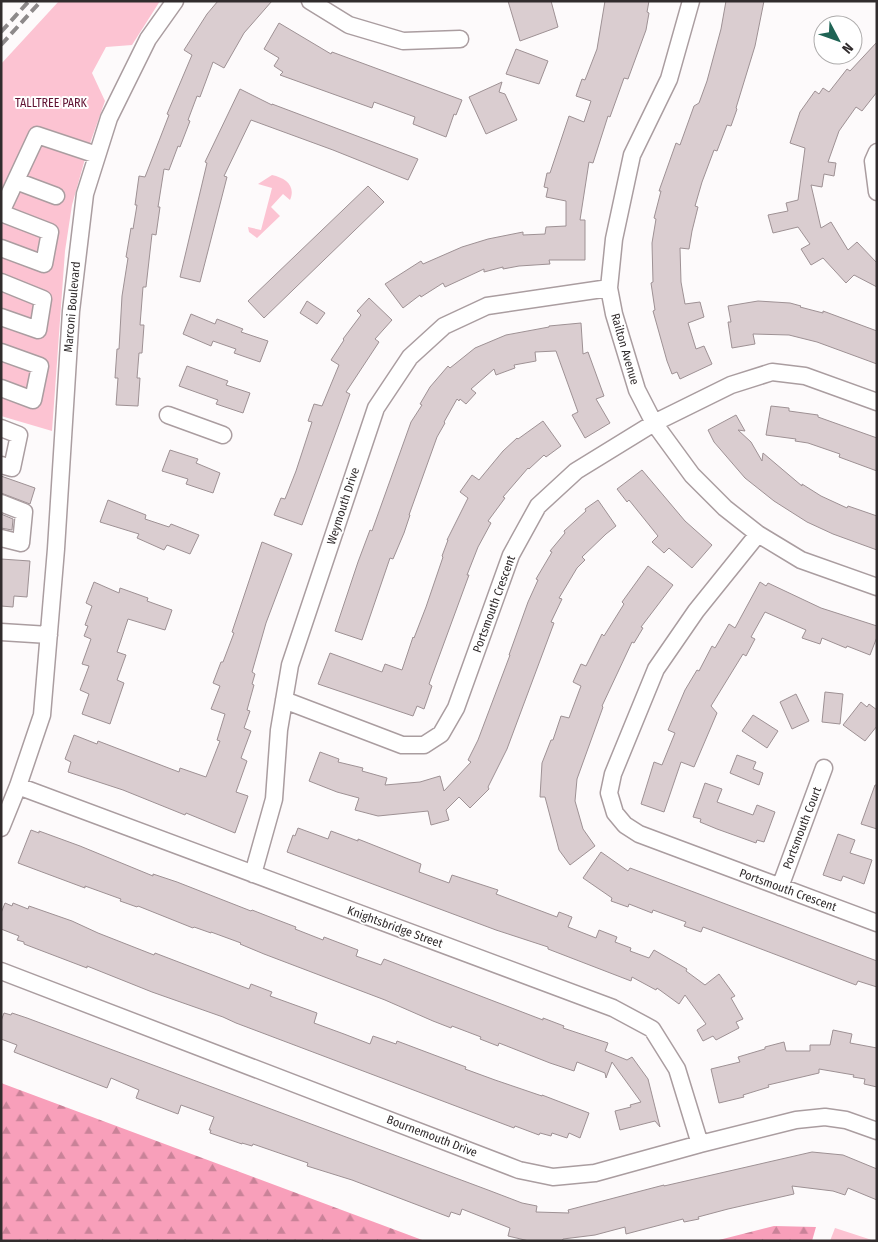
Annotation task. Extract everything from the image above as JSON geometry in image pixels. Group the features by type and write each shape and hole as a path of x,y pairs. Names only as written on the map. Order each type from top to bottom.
{"street":[{"name":"Marconi Boulevard","path":"49,635 71,312 85,194 109,118 148,39 175,1"},
{"path":"310,1 349,24 403,41 460,39"},
{"name":"Railton Avenue","path":"691,1 670,79 632,155 614,239 609,288 614,314 636,390 654,423 692,474 725,508 758,534 801,560 877,587"},
{"path":"1,248 44,264 50,232 1,212 37,136 97,155"},
{"path":"877,152 873,161 877,192"},
{"path":"16,181 56,196"},
{"path":"1,282 43,299 38,330 1,317"},
{"name":"Weymouth Drive","path":"253,874 274,799 279,730 290,665 376,408 410,357 444,326 487,306 609,288"},
{"path":"1,352 40,366 33,400 1,388"},
{"name":"Portsmouth Crescent","path":"284,700 402,745 424,745 442,734 456,708 511,555 538,506 576,471 654,423 731,385 772,372 805,376 877,402"},
{"path":"168,415 224,435"},
{"path":"1,428 19,435 12,468 1,465"},
{"path":"1,503 24,512 21,543 1,538"},
{"name":"Portsmouth Crescent","path":"758,534 696,611 656,669 613,774 609,793 616,813 625,825 638,834 877,923"},
{"path":"1,632 49,635 42,716 18,786 1,828"},
{"name":"Portsmouth Court","path":"780,887 824,768"},
{"name":"Knightsbridge Street","path":"18,786 613,1008 652,1029 678,1069 700,1144"},
{"name":"Bournemouth Drive","path":"1,971 519,1170 553,1177 595,1173 796,1120 825,1118 846,1120 877,1131"}],"green space":[{"name":"TALLTREE PARK","path":"59,1 160,1 132,45 106,47 92,73 105,101 87,152 72,205 65,251 52,431 1,416 1,64"},
{"path":"272,175 282,178 288,183 291,187 292,195 290,200 283,194 271,207 280,216 257,238 249,232 248,227 261,230 272,188 258,184"},
{"path":"1,1083 425,1241 1,1241"},
{"path":"774,1226 816,1227 812,1241 715,1241"},
{"path":"835,1228 875,1241 830,1241"}],"building":[{"path":"218,1 272,1 244,33 224,68 213,62 200,97 197,96 180,147 178,146 169,170 164,169 156,235 152,234 146,287 143,287 140,325 144,325 142,353 139,353 137,378 140,378 138,406 116,405 118,378 115,378 117,349 119,349 122,296 128,258 126,257 137,205 135,205 139,176 145,177 169,115 167,114 192,55 184,50 207,14"},
{"path":"508,1 551,1 558,27 520,41"},
{"path":"605,1 649,1 647,12 649,13 646,30 628,79 624,78 610,117 608,116 593,163 589,162 580,220 585,220 585,260 549,260 550,264 503,269 503,267 484,272 484,269 445,287 443,283 421,297 420,295 403,308 385,284 421,261 423,264 462,247 488,239 523,232 523,235 545,234 546,227 566,226 566,201 546,197 548,188 544,187 547,173 550,173 569,116 584,122 591,101 576,96 582,79 585,80 597,49"},
{"path":"726,1 764,1 755,46 737,109 731,126 727,125 717,151 714,150 702,182 695,206 698,207 689,249 680,248 681,282 685,304 700,302 704,317 688,323 696,349 704,346 712,364 680,379 677,372 672,374 653,311 655,310 651,283 653,282 652,243 656,219 654,218 661,191 659,191 676,143 680,145 694,106 699,103 707,81 721,29"},
{"path":"279,23 331,54 332,52 462,100 456,115 454,114 446,137 413,124 415,117 374,102 372,108 280,75 283,72 274,66 279,58 264,49"},
{"path":"877,42 877,92 862,111 856,107 839,131 828,162 836,163 834,176 824,174 822,187 811,185 821,228 831,222 848,250 857,242 877,263 877,287 854,275 846,283 823,258 811,265 801,249 810,244 798,227 773,233 768,215 788,211 786,203 798,200 805,148 790,143 800,112 815,91 819,94 823,88 829,92 847,69 850,71 856,65 863,65 863,57"},
{"path":"516,49 548,61 539,84 506,74"},
{"path":"502,82 499,92 505,94 517,120 486,134 469,97"},
{"path":"240,89 272,105 418,159 408,180 251,120 224,176 227,177 200,282 180,277 207,163 205,162"},
{"path":"368,186 384,202 264,318 248,301"},
{"path":"369,298 392,320 375,339 379,342 346,392 350,394 302,525 274,515 281,498 285,499 296,471 312,422 308,421 314,404 322,406 339,365 331,360 343,339 361,315 357,311"},
{"path":"307,301 325,313 317,324 300,313"},
{"path":"758,301 790,303 823,313 823,311 877,331 877,364 817,342 789,335 753,334 755,344 732,348 728,322 731,322 728,306"},
{"path":"191,314 215,324 217,319 243,329 241,332 268,341 260,362 234,353 236,349 213,341 211,346 183,334"},
{"path":"581,323 583,354 588,352 604,396 596,399 610,423 585,438 572,415 578,412 556,351 535,352 536,361 514,365 515,368 496,375 494,369 471,389 476,393 466,404 457,399 444,422 437,437 404,533 393,559 390,558 362,640 335,631 358,562 370,530 372,531 411,422 422,405 420,404 430,387 448,366 450,368 475,348 506,335 549,326"},
{"path":"187,366 228,381 226,385 250,393 243,413 216,404 218,400 179,386"},
{"path":"771,406 789,408 789,411 818,415 818,417 877,438 877,471 839,457 840,454 808,443 795,441 796,439 766,435"},
{"path":"736,415 745,431 738,430 751,442 762,461 763,453 802,486 802,484 821,496 847,508 848,506 877,516 877,550 807,522 774,501 745,478 714,442 708,430"},
{"path":"543,421 561,446 546,457 544,455 528,468 503,497 505,498 488,521 491,523 478,547 467,575 469,575 429,684 432,686 424,709 417,706 413,716 318,684 330,653 382,672 385,664 402,670 426,607 447,540 468,498 460,492 472,475 479,480 503,451 517,438"},
{"path":"170,450 198,459 196,463 220,473 213,493 186,484 188,479 162,471"},
{"path":"642,470 685,521 712,545 692,568 669,548 664,553 652,542 658,536 629,500 627,502 617,489"},
{"path":"1,476 35,488 30,504 1,493"},
{"path":"108,500 146,515 145,519 169,527 171,524 199,535 190,554 167,545 164,550 137,538 139,534 100,522"},
{"path":"598,500 616,526 582,557 585,560 577,568 559,598 562,599 551,622 554,623 507,749 488,787 489,789 470,808 459,797 446,810 449,820 431,825 428,811 378,816 355,810 359,798 309,781 320,752 339,759 338,762 363,768 362,771 387,778 385,785 420,782 440,776 444,791 471,762 468,760 478,740 510,655 528,602 538,580 536,579 552,552 550,551 565,533 564,531 586,511 585,509"},
{"path":"1,514 13,519 12,530 1,528"},
{"path":"262,542 292,554 266,623 252,672 255,674 252,684 254,685 247,710 250,711 244,728 251,731 241,758 247,761 236,792 248,796 235,833 186,813 185,815 123,790 68,772 71,762 65,759 74,735 97,744 98,741 179,772 180,768 206,777 220,741 217,740 225,714 211,709 220,686 213,683 234,633 232,632"},
{"path":"1,559 30,561 27,597 14,596 13,607 1,606"},
{"path":"648,566 673,585 641,627 643,628 634,643 632,642 602,706 577,779 575,801 583,829 595,846 570,865 559,850 545,797 540,797 542,763 551,740 553,740 561,716 569,718 581,686 573,682 581,664 586,666 602,634 604,636 624,604 622,602"},
{"path":"94,582 119,593 120,588 148,598 147,601 172,610 165,630 128,619 117,652 126,655 117,680 124,683 110,724 82,714 89,694 80,690 89,666 82,664 91,639 84,636 88,626 85,625 92,606 86,603"},
{"path":"760,582 766,586 768,583 821,608 877,626 877,637 870,655 822,638 820,644 802,638 806,630 765,612 751,637 755,639 746,656 743,654 711,706 717,713 694,767 681,762 664,812 641,804 654,762 662,765 675,733 668,730 685,690 697,670 699,671 712,646 715,648 729,624 735,628"},
{"path":"825,692 843,694 840,724 822,722"},
{"path":"796,694 809,721 792,729 780,702"},
{"path":"861,702 867,707 869,704 877,710 877,726 865,741 843,725"},
{"path":"753,715 778,731 767,748 742,731"},
{"path":"737,755 756,762 753,769 763,773 759,785 730,773"},
{"path":"705,783 722,789 717,802 753,815 757,805 775,812 764,842 757,840 756,843 700,822 701,819 693,817"},
{"path":"875,785 877,785 877,829 861,824"},
{"path":"298,828 328,839 331,831 358,841 358,839 421,864 419,872 449,883 452,875 498,890 496,894 557,917 559,912 572,917 568,927 596,938 599,930 617,937 615,942 631,948 630,951 649,958 654,950 687,969 686,971 705,985 719,974 735,996 731,998 743,1019 736,1022 739,1028 716,1040 713,1036 703,1041 697,1030 706,1024 685,995 679,1004 657,988 656,990 632,977 631,981 548,949 548,947 496,930 287,852 293,835 295,836"},
{"path":"31,830 39,833 39,831 153,876 153,874 177,882 252,910 323,940 324,937 358,950 356,956 381,965 384,959 543,1020 543,1018 564,1026 563,1028 608,1043 605,1051 627,1060 632,1057 648,1079 660,1127 655,1121 620,1130 615,1111 641,1102 612,1062 606,1078 605,1073 577,1062 574,1071 499,1043 498,1046 480,1039 481,1037 433,1021 385,1000 264,954 241,943 211,932 193,928 138,906 120,901 121,899 18,863"},
{"path":"838,834 855,840 850,853 872,860 864,884 843,876 841,881 823,875"},
{"path":"601,852 628,871 630,868 877,961 877,987 858,981 856,985 703,927 701,932 684,926 686,922 653,910 652,913 629,904 628,907 611,901 612,898 583,878"},
{"path":"5,903 12,906 13,903 28,909 29,906 72,921 154,955 155,953 249,989 251,984 272,992 270,996 317,1013 314,1023 370,1044 373,1036 396,1044 397,1041 466,1067 465,1069 589,1113 580,1138 569,1133 567,1138 552,1133 551,1136 540,1133 539,1135 515,1126 514,1128 223,1017 24,944 24,942 17,940 19,936 1,929 1,913"},
{"path":"4,1013 11,1015 12,1013 27,1018 522,1203 537,1206 536,1212 569,1213 568,1210 664,1185 812,1152 843,1155 877,1169 877,1200 848,1188 845,1195 833,1191 792,1186 794,1194 728,1209 698,1217 699,1219 684,1222 683,1219 626,1234 625,1227 595,1235 563,1239 562,1241 529,1241 508,1236 510,1228 462,1209 460,1215 451,1212 449,1217 352,1180 307,1166 308,1163 253,1144 252,1146 242,1144 210,1133 211,1130 209,1130 214,1117 181,1105 178,1114 136,1098 139,1090 111,1078 107,1088 14,1052 17,1045 1,1039 1,1021"},
{"path":"833,1030 852,1034 850,1043 877,1048 877,1087 864,1084 865,1079 853,1077 854,1075 819,1069 819,1073 768,1085 769,1087 743,1095 744,1097 719,1103 711,1069 740,1062 738,1057 784,1042 786,1051 810,1051 810,1045 830,1045"}],"railway":[{"path":"1,32 29,1"},
{"path":"1,45 41,1"}]}
